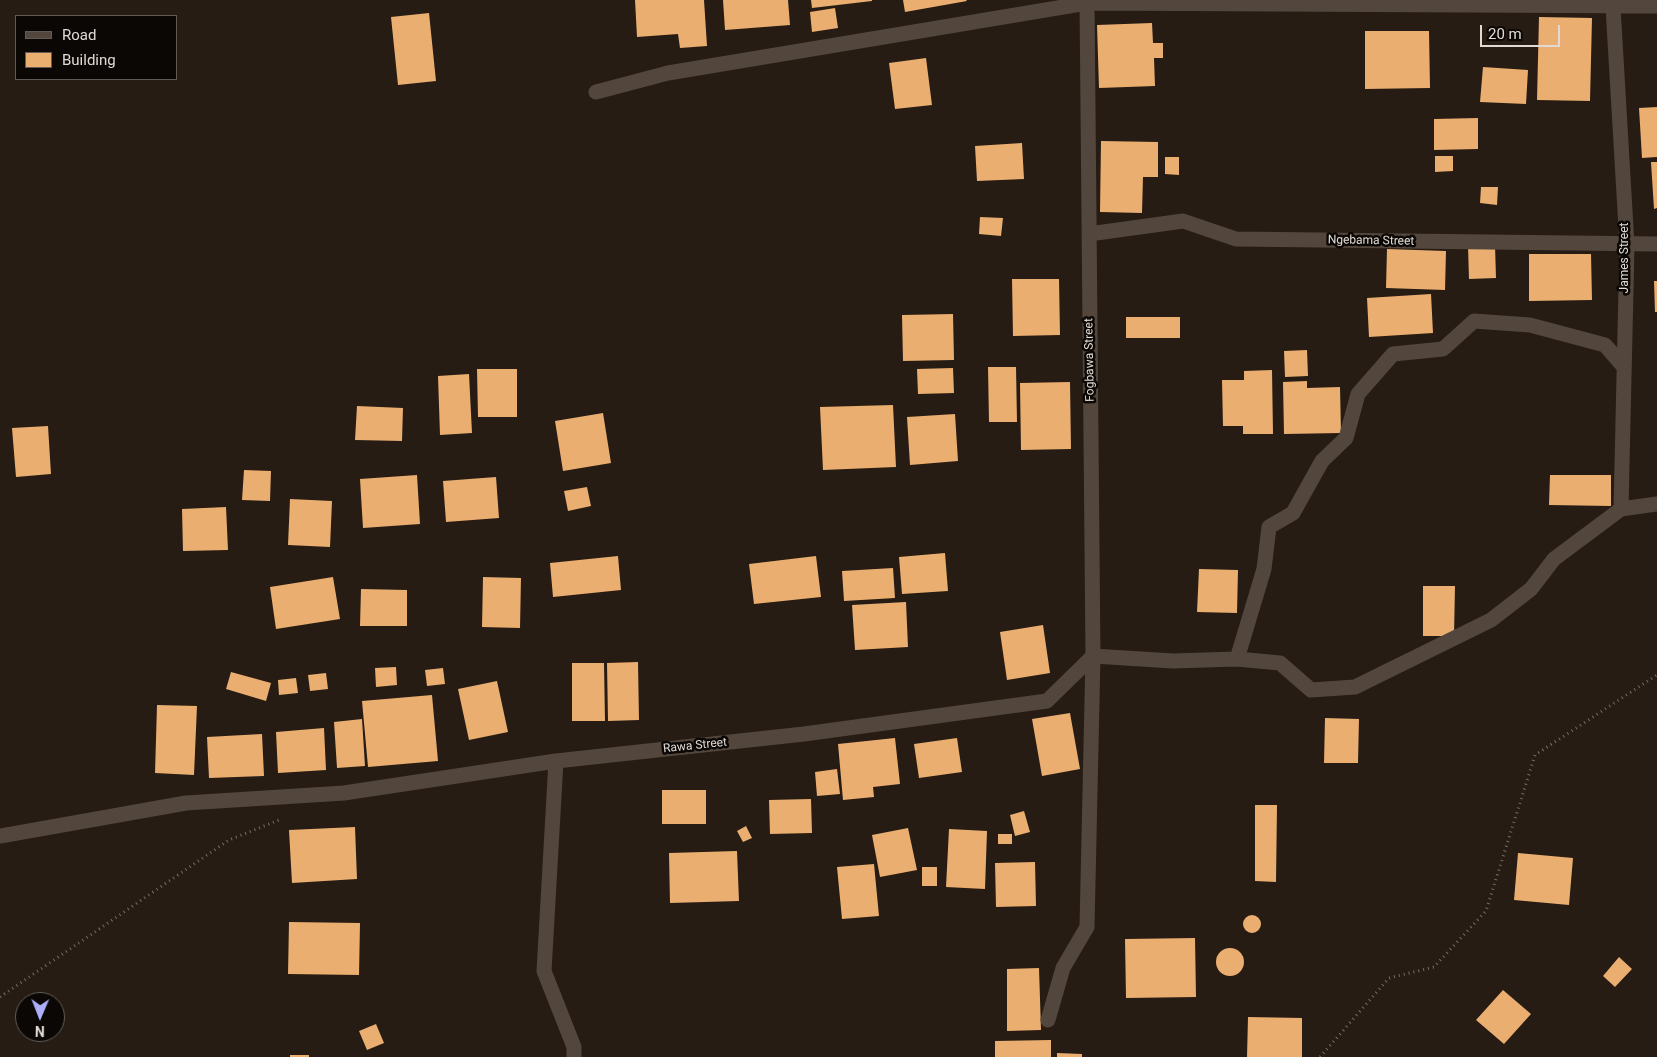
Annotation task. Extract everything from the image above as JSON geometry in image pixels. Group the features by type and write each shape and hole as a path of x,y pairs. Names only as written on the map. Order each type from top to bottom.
{"street":[{"path":"596,92 668,73 1087,2 1657,6"},
{"name":"Fogbawa Street","path":"1048,1020 1063,968 1087,927 1093,656 1087,2"},
{"name":"James Street","path":"1614,7 1627,244 1621,509"},
{"name":"Ngebama Street","path":"1089,234 1183,221 1236,240 1657,244"},
{"path":"1237,659 1264,569 1269,527 1293,513 1322,461 1346,438 1358,394 1393,354 1443,349 1474,321 1530,325 1605,345 1624,367"},
{"path":"1093,656 1173,661 1237,659 1280,663 1310,690 1355,687 1491,620 1531,589 1554,559 1621,509 1657,504"},
{"name":"Rawa Street","path":"0,836 186,803 344,793 556,761 804,734 1047,701 1093,656"},
{"path":"556,761 544,970 574,1047 574,1057"}],"path":[{"path":"1320,1057 1389,978 1434,966 1486,911 1534,755 1657,675"},
{"path":"0,997 229,840 282,818"}],"building":[{"path":"635,0 704,0 707,46 680,48 678,34 637,37"},
{"path":"723,0 788,0 790,25 725,30"},
{"path":"811,0 872,0 872,1 812,8"},
{"path":"903,0 966,0 967,1 905,12"},
{"path":"835,8 838,28 812,32 810,12"},
{"path":"429,13 436,81 398,85 391,17"},
{"path":"1539,17 1592,18 1590,101 1537,100"},
{"path":"1152,23 1153,43 1163,43 1163,58 1154,58 1155,86 1099,88 1097,25"},
{"path":"1365,31 1429,31 1430,88 1365,89"},
{"path":"926,58 932,105 895,109 889,63"},
{"path":"1483,67 1528,70 1526,104 1480,102"},
{"path":"1657,107 1657,157 1642,158 1639,108"},
{"path":"1478,118 1478,149 1434,150 1434,119"},
{"path":"1101,141 1158,142 1158,177 1143,177 1142,213 1100,212"},
{"path":"1022,143 1024,179 977,181 975,146"},
{"path":"1435,156 1453,156 1453,171 1435,172"},
{"path":"1165,157 1179,157 1179,175 1165,174"},
{"path":"1651,162 1657,162 1657,208 1654,209"},
{"path":"1481,187 1498,187 1497,205 1480,203"},
{"path":"980,217 1003,218 1001,236 979,234"},
{"path":"1495,245 1496,278 1469,279 1468,246"},
{"path":"1387,249 1446,251 1445,290 1386,288"},
{"path":"1529,254 1591,254 1592,300 1529,301"},
{"path":"1012,279 1059,279 1060,335 1013,336"},
{"path":"1654,281 1657,281 1657,312 1655,312"},
{"path":"1431,294 1433,333 1369,337 1367,298"},
{"path":"953,314 954,360 903,361 902,315"},
{"path":"1126,317 1180,317 1180,338 1126,338"},
{"path":"1307,350 1308,376 1285,377 1284,351"},
{"path":"988,367 1016,367 1017,422 989,422"},
{"path":"953,368 954,393 918,394 917,369"},
{"path":"477,369 517,369 517,417 478,417"},
{"path":"1272,370 1273,434 1243,434 1243,426 1223,426 1222,380 1244,380 1244,371"},
{"path":"469,374 472,433 440,435 438,376"},
{"path":"1307,381 1307,388 1340,387 1341,433 1284,434 1283,382"},
{"path":"1070,382 1071,449 1021,450 1020,383"},
{"path":"893,405 896,467 823,470 820,407"},
{"path":"357,406 403,408 402,441 355,440"},
{"path":"603,413 611,463 563,471 555,421"},
{"path":"955,414 958,461 910,465 907,417"},
{"path":"48,426 51,474 16,477 12,428"},
{"path":"244,470 271,471 270,501 242,500"},
{"path":"417,475 420,524 363,528 360,479"},
{"path":"1550,475 1611,475 1611,506 1549,505"},
{"path":"496,477 499,518 446,522 443,481"},
{"path":"587,487 591,506 568,511 564,491"},
{"path":"290,499 332,501 330,547 288,545"},
{"path":"226,507 228,550 183,551 182,509"},
{"path":"945,553 948,591 902,594 899,557"},
{"path":"618,556 621,590 553,597 550,563"},
{"path":"816,556 821,597 754,604 749,564"},
{"path":"893,568 895,598 844,601 842,571"},
{"path":"1199,569 1238,570 1237,613 1197,612"},
{"path":"333,577 340,619 276,629 270,587"},
{"path":"483,577 521,578 520,628 482,627"},
{"path":"1423,586 1455,586 1454,636 1423,636"},
{"path":"361,589 407,590 407,626 360,626"},
{"path":"906,602 908,647 855,650 852,605"},
{"path":"1043,625 1050,673 1007,680 1000,632"},
{"path":"638,662 639,720 608,721 607,663"},
{"path":"572,663 604,663 605,721 572,721"},
{"path":"396,667 397,685 376,687 375,668"},
{"path":"443,668 445,684 427,686 425,670"},
{"path":"231,672 271,683 266,701 226,689"},
{"path":"326,673 328,689 310,691 308,675"},
{"path":"296,678 298,693 279,695 278,680"},
{"path":"497,681 508,732 469,740 458,689"},
{"path":"432,695 438,761 368,767 362,701"},
{"path":"157,705 197,706 194,775 155,773"},
{"path":"1070,713 1080,769 1042,776 1032,719"},
{"path":"1325,718 1359,719 1358,763 1324,763"},
{"path":"362,719 365,766 337,768 334,722"},
{"path":"324,728 326,770 278,773 276,732"},
{"path":"262,734 264,776 209,778 207,737"},
{"path":"895,738 900,784 873,787 874,797 843,800 838,744"},
{"path":"957,738 962,772 919,778 914,744"},
{"path":"837,769 840,794 817,796 815,772"},
{"path":"662,790 706,790 706,824 662,824"},
{"path":"811,799 812,833 770,834 769,800"},
{"path":"1255,805 1277,805 1276,882 1255,881"},
{"path":"1024,811 1030,832 1015,836 1010,815"},
{"path":"746,826 752,838 743,842 737,831"},
{"path":"355,827 357,879 292,883 289,830"},
{"path":"908,828 917,870 880,877 872,835"},
{"path":"949,829 987,831 985,889 946,887"},
{"path":"998,834 1012,834 1012,844 998,844"},
{"path":"737,851 739,901 670,903 669,853"},
{"path":"1518,853 1573,858 1569,905 1514,900"},
{"path":"1035,862 1036,906 996,907 995,863"},
{"path":"874,864 879,916 842,919 837,867"},
{"path":"922,867 937,867 937,886 922,886"},
{"path":"1252,915 1258,918 1261,924 1258,930 1252,933 1246,930 1243,924 1246,918"},
{"path":"289,922 360,923 359,975 288,974"},
{"path":"1195,938 1196,997 1126,998 1125,939"},
{"path":"1230,948 1240,952 1244,962 1240,972 1230,976 1220,972 1216,962 1220,952"},
{"path":"1619,957 1632,969 1615,987 1603,976"},
{"path":"1039,968 1041,1030 1007,1031 1007,969"},
{"path":"1503,990 1531,1014 1504,1044 1476,1020"},
{"path":"1248,1017 1302,1018 1302,1057 1247,1057"},
{"path":"376,1024 384,1043 367,1050 359,1031"},
{"path":"1051,1040 1051,1057 995,1057 995,1041"},
{"path":"1057,1053 1082,1054 1082,1057 1057,1057"},
{"path":"290,1055 309,1055 309,1057 290,1057"}]}
